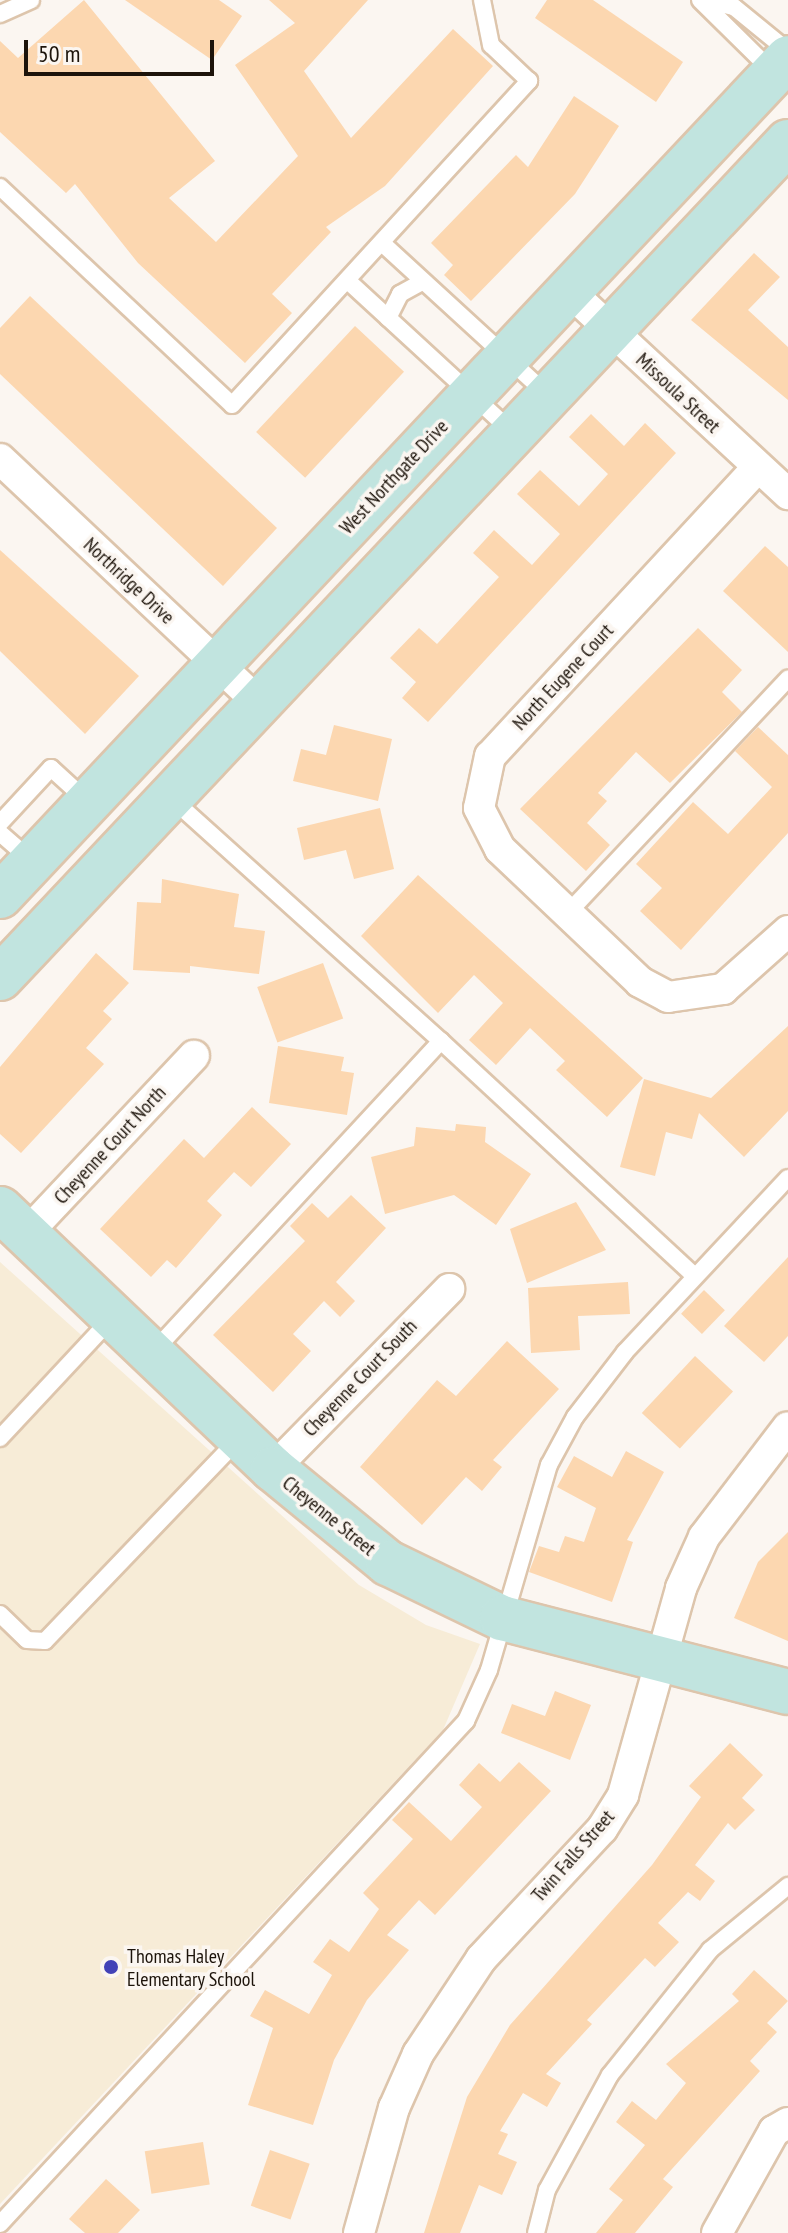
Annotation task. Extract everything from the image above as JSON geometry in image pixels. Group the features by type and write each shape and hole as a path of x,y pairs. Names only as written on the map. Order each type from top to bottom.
{"main road":[{"name":"West Northgate Drive","path":"0,896 784,61"},
{"path":"0,978 788,142"},
{"name":"Cheyenne Street","path":"13,1222 273,1469 388,1563 502,1618 662,1662 788,1692"}],"street":[{"name":"Missoula Street","path":"569,291 788,494"},
{"name":"Northridge Drive","path":"0,459 259,703"},
{"name":"North Eugene Court","path":"758,467 490,756 479,808 488,833 562,909 640,982 689,999 723,989 788,931"},
{"name":"Cheyenne Court North","path":"13,1222 194,1056"},
{"name":"Cheyenne Court South","path":"273,1469 449,1289"},
{"name":"Twin Falls Street","path":"359,2233 394,2108 418,2054 481,1959 609,1818 635,1766 662,1662 704,1537 788,1427"},
{"path":"717,2233 774,2131 788,2123"}],"lane":[{"path":"0,14 31,0"},
{"path":"0,187 232,405 529,81 491,45 482,0"},
{"path":"702,0 784,61"},
{"path":"702,0 734,7 784,61"},
{"path":"382,243 548,395"},
{"path":"348,281 513,433"},
{"path":"388,318 400,294 423,281"},
{"path":"562,909 788,679"},
{"path":"0,823 51,768 88,801"},
{"path":"170,797 441,1041 695,1276"},
{"path":"0,833 32,861"},
{"path":"151,1354 441,1041"},
{"path":"0,2224 466,1721 502,1618 549,1465 575,1417 695,1276 788,1178"},
{"path":"0,1438 113,1317"},
{"path":"0,1614 27,1640 45,1641 240,1438"},
{"path":"536,2233 547,2190 610,2075 710,1950 788,1886"}],"shaded area":[{"name":"Thomas Haley Elementary School","path":"0,1262 359,1585 426,1625 480,1644 443,1730 0,2204"}],"building":[{"path":"84,0 215,161 169,198 216,242 298,156 235,65 295,23 269,0 368,0 304,71 351,138 453,29 493,66 385,186 326,227 331,232 272,294 292,313 245,363 138,263 75,184 66,193 0,132 0,41 18,58"},
{"path":"125,0 219,0 242,16 212,60"},
{"path":"547,0 593,0 683,62 656,102 535,18"},
{"path":"574,96 619,126 575,194 471,301 444,275 453,265 431,243 516,155 528,167"},
{"path":"754,253 780,277 748,310 788,347 788,400 691,320"},
{"path":"30,296 277,528 223,586 0,374 0,328"},
{"path":"355,326 404,372 305,478 256,432"},
{"path":"591,414 624,446 645,423 676,453 428,722 402,698 416,682 390,658 419,628 437,644 499,577 473,553 494,530 532,565 560,534 517,494 540,470 579,506 608,474 569,437"},
{"path":"765,546 788,567 788,652 723,591"},
{"path":"0,550 139,676 85,734 0,651"},
{"path":"698,628 742,670 722,692 742,712 670,783 636,752 598,793 607,801 587,823 610,845 586,871 520,809"},
{"path":"334,725 392,739 378,801 293,781 301,749 326,755"},
{"path":"758,727 788,755 788,833 681,950 640,911 662,888 636,864 693,802 728,834 772,787 735,751"},
{"path":"380,808 394,869 354,879 346,850 304,860 297,828"},
{"path":"418,875 643,1078 607,1117 556,1070 565,1061 530,1028 496,1065 469,1040 503,1003 474,975 438,1013 361,936"},
{"path":"162,879 239,894 234,927 265,931 259,974 190,966 190,973 133,970 137,902 161,903"},
{"path":"96,953 129,983 103,1011 112,1019 86,1048 104,1064 21,1153 0,1134 0,1067"},
{"path":"323,963 343,1018 277,1042 257,987"},
{"path":"788,1026 788,1111 744,1157 699,1113 692,1139 666,1132 655,1176 620,1167 644,1079 711,1098"},
{"path":"278,1046 344,1057 341,1071 354,1073 347,1115 269,1103"},
{"path":"252,1107 291,1144 251,1187 234,1172 207,1201 222,1215 176,1268 167,1260 151,1277 100,1229 184,1139 204,1158"},
{"path":"456,1124 486,1127 485,1142 531,1174 496,1225 454,1195 385,1214 371,1157 414,1146 416,1127 455,1131"},
{"path":"351,1195 386,1228 336,1282 355,1301 340,1317 324,1301 293,1334 311,1351 273,1392 213,1335 305,1241 290,1226 312,1203 328,1218"},
{"path":"576,1202 606,1250 527,1283 510,1229"},
{"path":"788,1257 788,1336 764,1362 724,1326"},
{"path":"628,1282 630,1314 578,1316 580,1350 531,1353 528,1288"},
{"path":"704,1290 725,1310 702,1334 681,1314"},
{"path":"507,1341 559,1389 493,1460 502,1467 482,1491 466,1477 422,1525 360,1467 437,1380 456,1396"},
{"path":"695,1356 733,1391 680,1449 642,1413"},
{"path":"626,1451 664,1472 627,1540 633,1542 612,1602 529,1572 539,1546 559,1552 565,1536 584,1542 596,1508 557,1487 574,1456 612,1477"},
{"path":"788,1532 788,1641 734,1618 758,1562"},
{"path":"555,1691 591,1705 570,1760 501,1733 512,1704 545,1716"},
{"path":"730,1743 763,1775 742,1798 755,1810 735,1830 728,1823 695,1865 715,1881 700,1901 688,1892 658,1923 679,1942 655,1967 645,1958 587,2020 592,2024 546,2074 561,2083 547,2107 523,2093 500,2131 508,2134 498,2154 517,2162 502,2195 479,2185 460,2233 424,2233 467,2097 510,2025 652,1865 701,1797 689,1786"},
{"path":"519,1762 551,1791 435,1915 419,1900 387,1935 409,1950 367,2000 334,2060 313,2125 248,2105 273,2028 250,2016 265,1990 309,2014 332,1975 313,1962 330,1939 349,1952 379,1909 363,1893 413,1839 392,1820 409,1802 451,1841 482,1807 459,1785 479,1763 500,1782"},
{"path":"754,1970 788,2001 767,2023 777,2032 750,2061 760,2071 663,2179 673,2187 635,2233 596,2233 623,2200 609,2189 645,2145 616,2122 632,2101 656,2120 686,2083 666,2064 739,2001 732,1994"},
{"path":"203,2142 210,2184 151,2194 145,2151"},
{"path":"270,2150 310,2164 291,2219 251,2206"},
{"path":"106,2179 140,2210 118,2233 85,2233 69,2219"}],"place":[{"name":"Thomas Haley Elementary School","path":"111,1967"}]}
